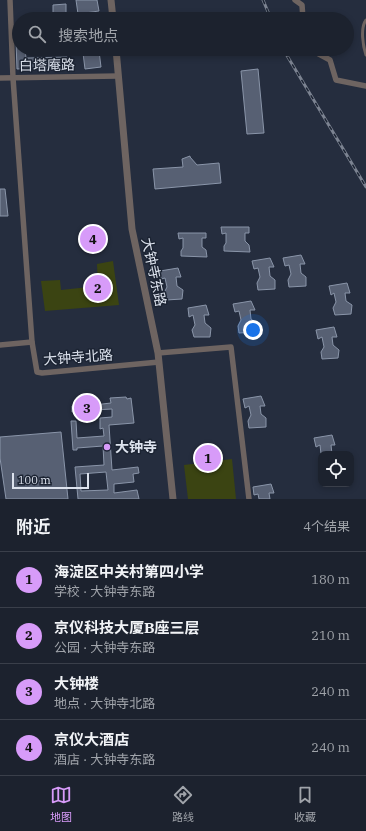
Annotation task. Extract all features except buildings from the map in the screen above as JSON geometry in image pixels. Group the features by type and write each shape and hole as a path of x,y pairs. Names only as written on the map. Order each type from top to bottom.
{"street":[{"path":"10,0 12,52"},
{"path":"111,0 112,12"},
{"path":"295,0 302,5 302,12"},
{"path":"12,56 32,342"},
{"name":"大钟寺东路","path":"117,56 132,229 158,353 173,499"},
{"path":"323,56 330,60 336,80 366,86"},
{"name":"白塔庵路","path":"0,78 118,76"},
{"name":"大钟寺北路","path":"0,345 32,342 37,372 42,373 159,362"},
{"path":"158,353 231,347 249,499"}],"lane":[{"path":"366,20 363,30 366,55"}],"green space":[{"path":"113,261 119,305 45,311 41,281 60,280 61,290 98,286 97,264"},
{"path":"232,459 236,499 188,499 184,465"}],"railway":[{"path":"263,0 268,12"},
{"path":"287,56 366,187"}],"place":[{"name":"京仪大酒店","path":"93,239"},
{"name":"京仪科技大厦B座三层","path":"98,288"},
{"name":"大钟楼","path":"87,408"},
{"name":"大钟寺","path":"107,447"},
{"name":"海淀区中关村第四小学","path":"208,458"}]}
